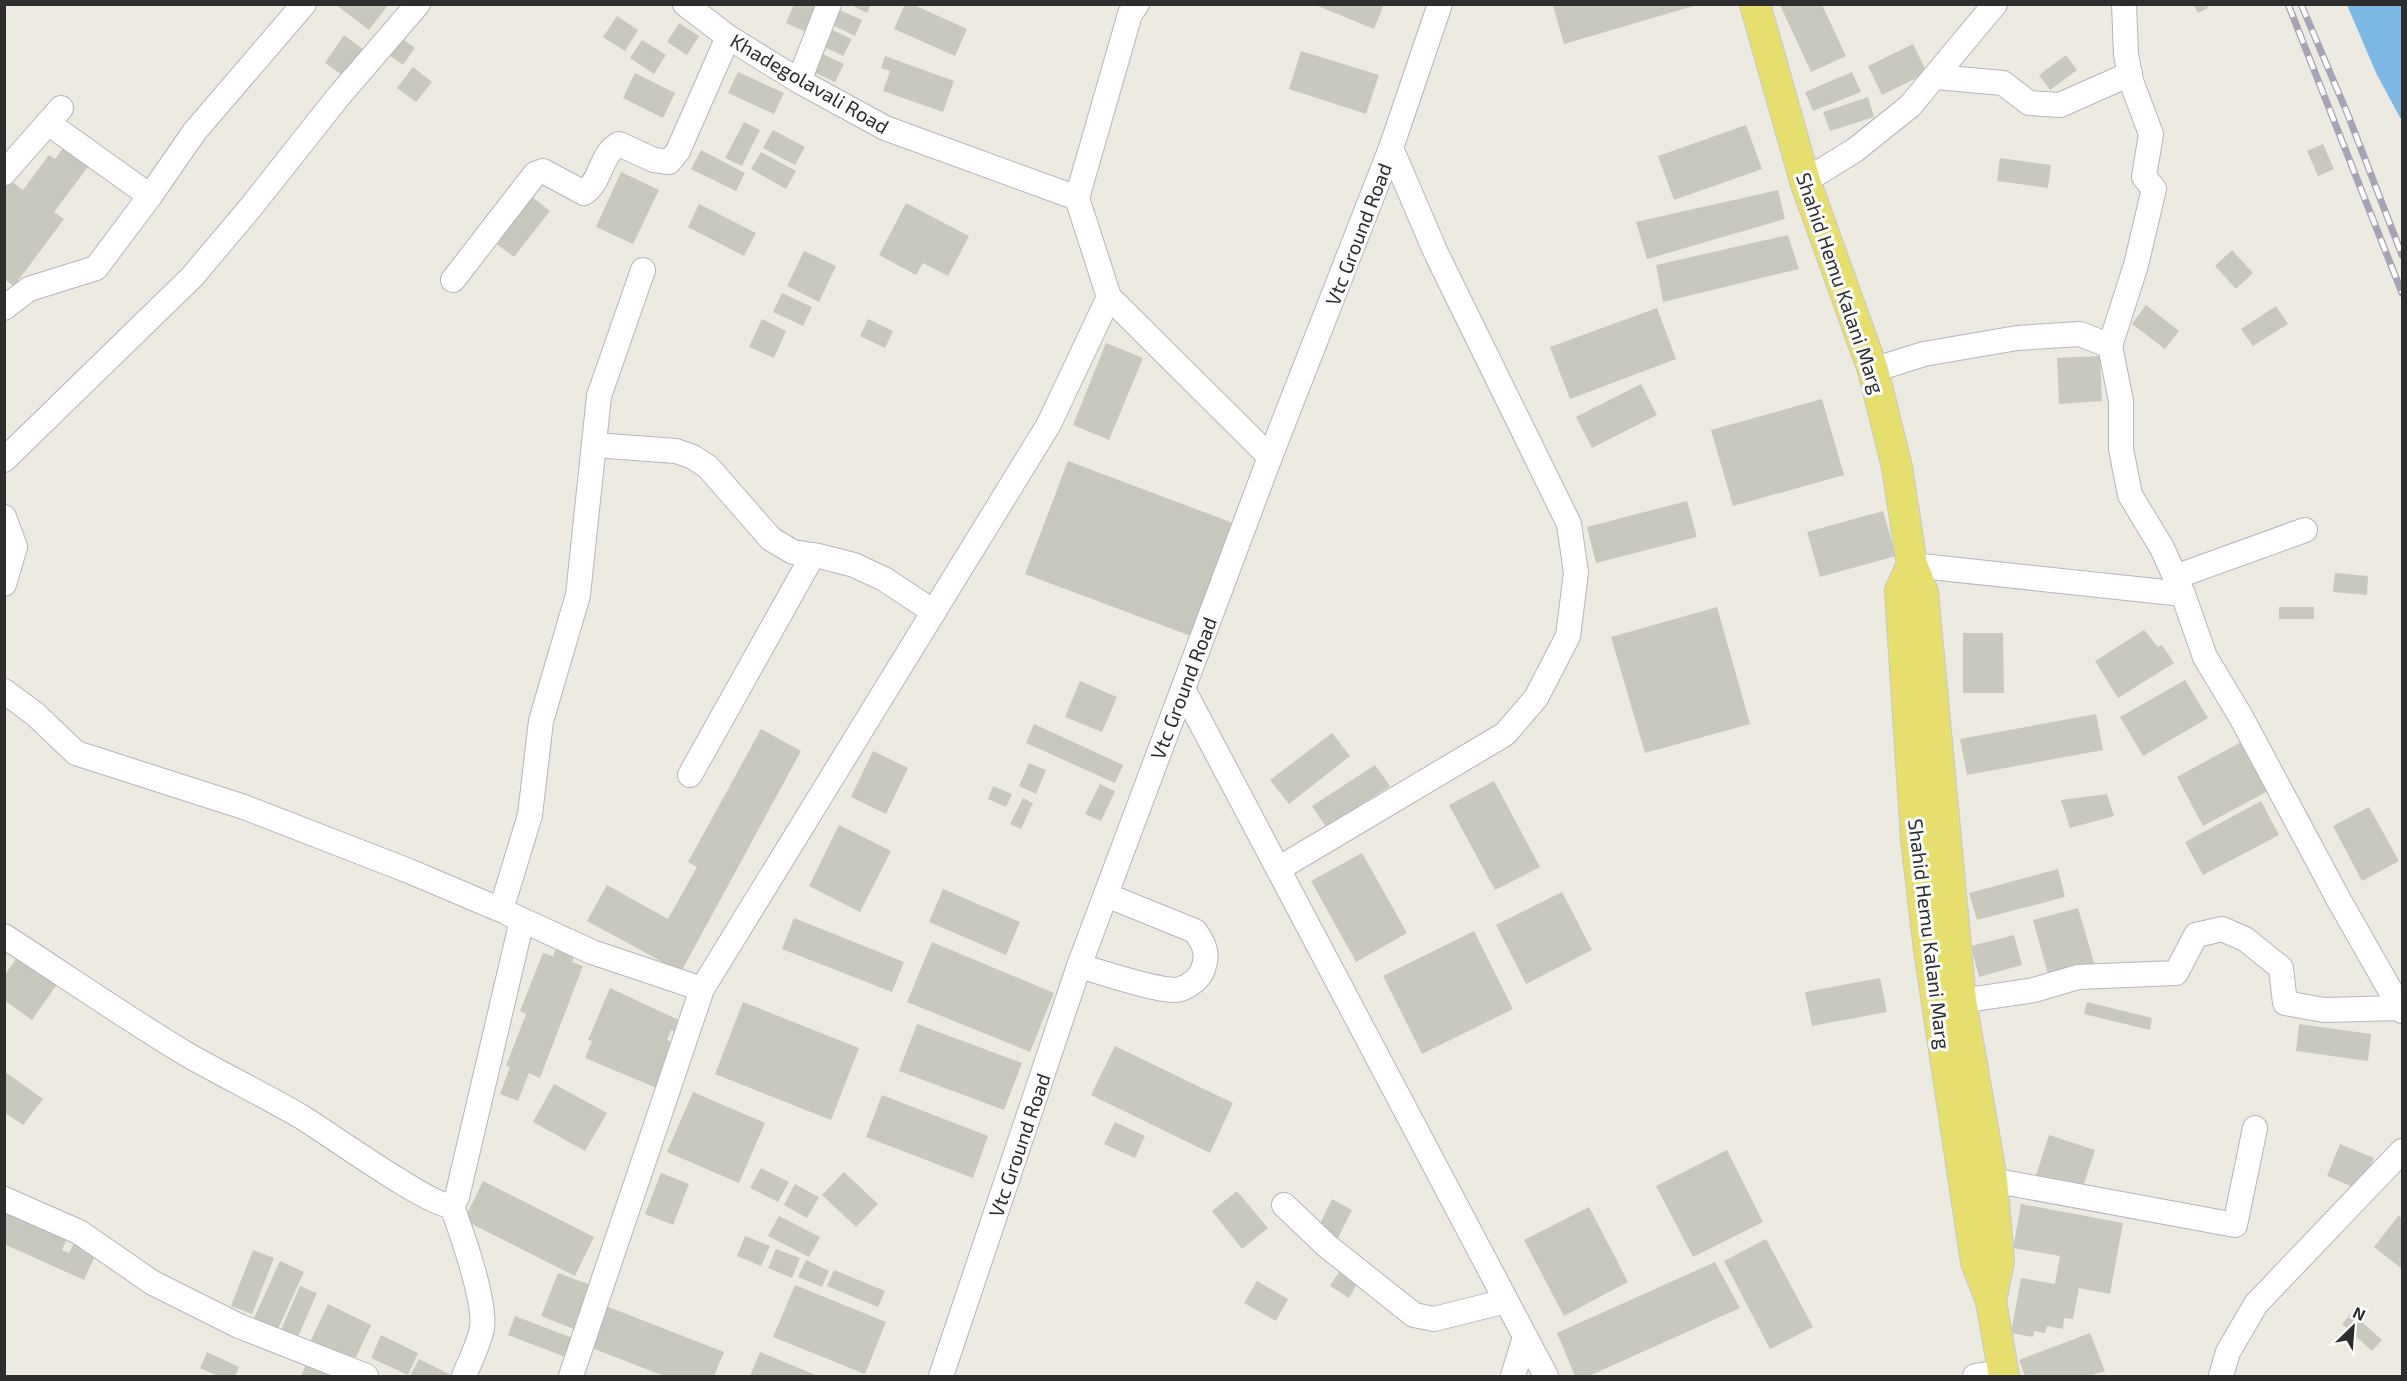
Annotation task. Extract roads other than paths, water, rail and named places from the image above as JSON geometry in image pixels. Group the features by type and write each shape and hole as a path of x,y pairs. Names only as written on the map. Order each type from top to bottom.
{"main road":[{"name":"Shahid Hemu Kalani Marg","path":"1755,4 1805,181 1873,370 1897,467 1912,565 1923,592 1978,1180 1976,1262 1992,1301 1994,1375"},
{"name":"Shahid Hemu Kalani Marg","path":"1912,565 1900,591 1916,839 1929,950 1978,1180"}],"street":[{"path":"4,308 29,289 96,268 195,131 304,4"},
{"path":"4,460 192,277 251,207 338,96 418,4"},
{"name":"Khadegolavali Road","path":"685,4 728,37 799,81 885,128 1077,198"},
{"path":"799,81 829,4"},
{"path":"1137,4 1130,14 1077,198 1109,297 1270,457"},
{"name":"Vtc Ground Road","path":"941,1377 1079,966 1270,457 1391,148 1440,4"},
{"path":"1805,181 1855,150 1901,114 1936,76 1995,4"},
{"path":"1961,1001 2034,990 2078,977 2175,973 2196,934 2222,929 2245,939 2281,968 2285,1003 2324,1010 2402,1009 2340,902 2241,717 2205,657 2179,586 2162,548 2130,495 2121,449 2121,401 2110,346 2136,265 2154,189 2144,177 2151,134 2130,74 2126,54 2124,4"},
{"path":"453,280 535,174 543,171 584,193 591,188 610,149 619,144 654,160 669,162 678,151 728,37"},
{"path":"1936,76 2003,83 2029,103 2060,105 2130,74"},
{"path":"4,173 55,115 150,196"},
{"path":"1278,869 1505,734 1536,698 1568,636 1576,573 1569,524 1436,253 1391,148"},
{"path":"464,1377 482,1329 482,1309 465,1244 452,1206 457,1197 512,915 530,815 541,721 578,595 599,396 642,270"},
{"path":"571,1377 702,989 1049,424 1109,297"},
{"path":"1873,370 1924,354 2017,338 2079,334 2110,346"},
{"path":"594,445 676,451 693,457 708,467 771,539 793,552 854,565 884,579 934,612"},
{"path":"4,517 15,547 4,584"},
{"path":"1912,565 2179,586 2305,530"},
{"path":"690,775 813,555"},
{"path":"1183,690 1545,1377"},
{"path":"4,691 35,714 76,753 244,807 409,871 592,952 702,989"},
{"path":"1079,966 1177,990 1192,983 1202,973 1207,957 1203,943 1194,931 1106,895"},
{"path":"4,936 190,1056 301,1116 413,1188 445,1206 452,1206"},
{"path":"1978,1180 2235,1225 2255,1128"},
{"path":"2221,1377 2228,1352 2256,1305 2403,1151"},
{"path":"4,1199 79,1232 153,1283 230,1321 366,1377"},
{"path":"1284,1205 1327,1246 1414,1315 1434,1319 1506,1301"},
{"path":"1513,1377 1525,1337"}],"water":[{"path":"2347,5 2402,5 2402,121 2377,75"}],"railway":[{"path":"2288,4 2402,293"},
{"path":"2301,4 2348,115 2402,255"}]}
